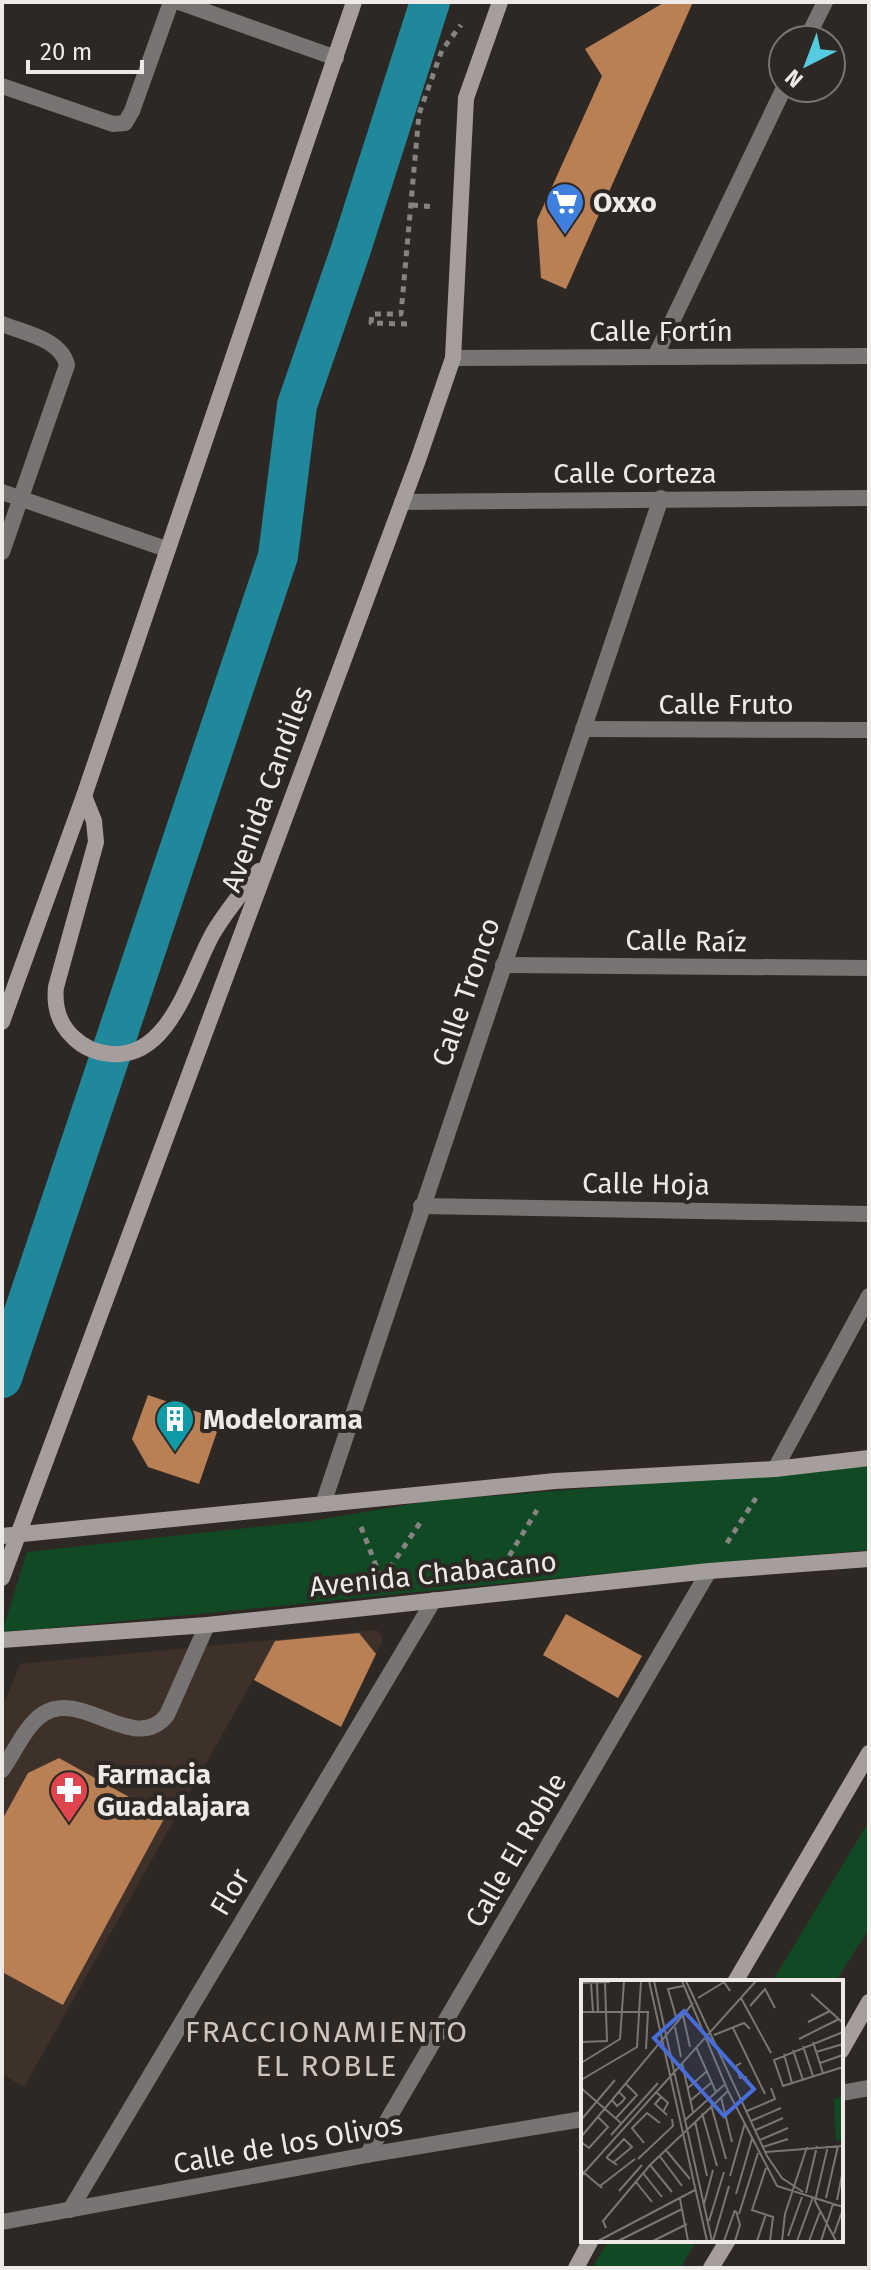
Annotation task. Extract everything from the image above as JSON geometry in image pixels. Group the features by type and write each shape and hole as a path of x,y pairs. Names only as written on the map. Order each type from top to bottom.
{"main road":[{"path":"2,1022 84,796 354,2"},
{"name":"Avenida Candiles","path":"2,1578 10,1535 270,858 453,358 466,98 500,2"},
{"path":"84,796 94,821 96,842 55,995 58,1015 70,1035 90,1048 122,1055 142,1046 168,1024 219,924 270,858"},
{"path":"10,1535 555,1481 775,1469 869,1458"},
{"name":"Avenida Chabacano","path":"2,1640 207,1625 709,1571 869,1559"},
{"path":"736,1980 869,1753"},
{"path":"843,2048 869,2002"},
{"path":"576,2268 590,2242"},
{"path":"711,2268 727,2242"}],"street":[{"path":"2,86 113,124 125,123 171,2"},
{"path":"179,2 336,58"},
{"path":"814,24 825,2"},
{"path":"655,357 776,104"},
{"path":"2,324 51,343 59,349 67,365 2,552"},
{"name":"Calle Fortín","path":"453,358 869,356"},
{"path":"2,492 166,549"},
{"name":"Calle Tronco","path":"323,1504 661,498"},
{"name":"Calle Corteza","path":"402,502 869,498"},
{"name":"Calle Fruto","path":"583,729 869,730"},
{"name":"Calle Raíz","path":"503,965 869,968"},
{"name":"Calle Hoja","path":"421,1206 869,1214"},
{"path":"775,1469 869,1296"},
{"name":"Calle El Roble","path":"367,2155 709,1571"},
{"name":"Flor","path":"70,2210 434,1600"},
{"path":"2,1770 43,1714 63,1706 141,1730 161,1723 207,1625"},
{"path":"843,2093 869,2088"},
{"name":"Calle de los Olivos","path":"2,2222 581,2119"}],"path":[{"path":"407,324 371,323 372,314 401,314 419,114 442,50 468,16"},
{"path":"709,1571 775,1469"},
{"path":"502,1567 555,1481"},
{"path":"382,1580 440,1492"},
{"path":"351,1501 392,1604"},
{"path":"366,1581 397,1578"}],"shaded area":[{"path":"377,1630 383,1639 341,1727 253,1680 24,2087 2,2074 2,1708 20,1664"}],"green space":[{"path":"869,1466 869,1550 2,1632 27,1552 312,1521 429,1501"},
{"path":"869,1821 869,1929 836,1980 773,1980"},
{"path":"608,2242 696,2242 680,2268 592,2268"}],"building":[{"path":"665,2 693,2 566,289 541,278 537,220 602,76 585,49"},
{"name":"Modelorama","path":"148,1395 221,1420 199,1484 148,1467 132,1439"},
{"path":"566,1614 642,1656 618,1698 543,1655"},
{"path":"359,1633 376,1654 341,1727 254,1680 275,1641"},
{"path":"59,1758 165,1817 63,2005 2,1972 2,1820 28,1773"}],"waterway":[{"path":"2,1378 278,556 297,405 430,2"}],"place":[{"name":"Oxxo","path":"565,236"},
{"name":"Modelorama","path":"175,1453"},
{"name":"Farmacia Guadalajara","path":"69,1824"}],"district":[{"name":"FRACCIONAMIENTO EL ROBLE","path":"327,2049"}]}
